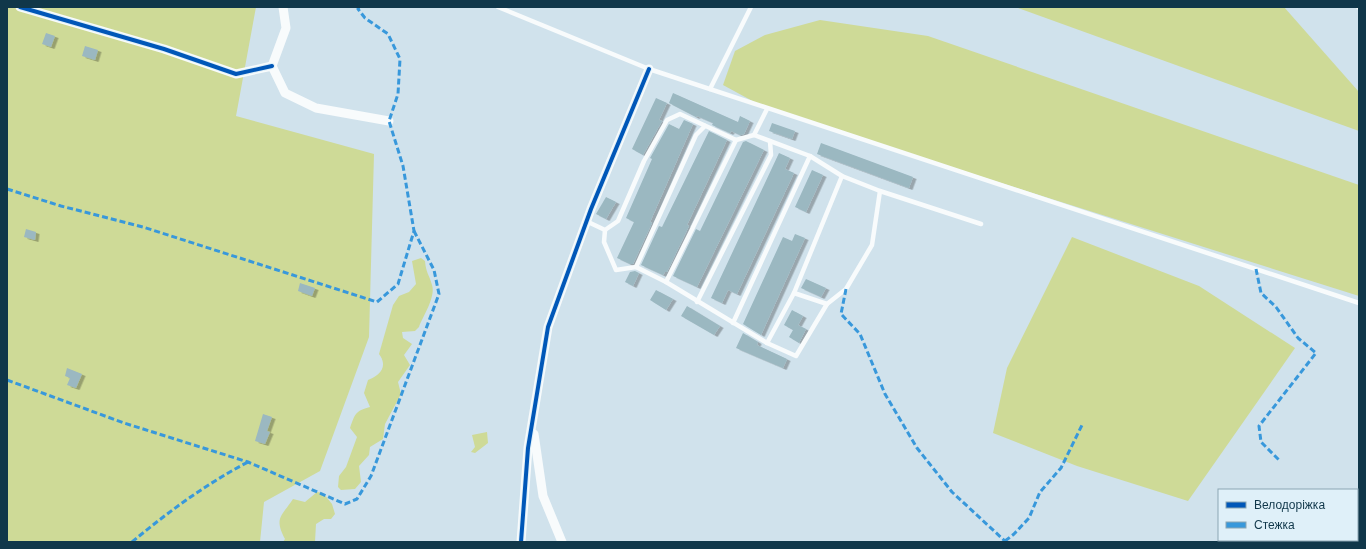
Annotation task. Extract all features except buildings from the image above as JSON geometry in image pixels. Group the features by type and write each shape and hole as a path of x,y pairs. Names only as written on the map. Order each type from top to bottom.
{"street":[{"path":"20,7 164,49 236,74 272,66"},
{"path":"283,7 286,28 272,66 285,93 316,108 389,121"},
{"path":"521,542 528,448 548,327 586,221 649,69"},
{"path":"532,424 543,496 562,542"}],"lane":[{"path":"498,7 649,69 1359,303"},
{"path":"710,89 751,7"},
{"path":"754,136 767,109"},
{"path":"604,230 618,221 644,161 667,120 680,114 736,140 754,136 770,141 810,156 842,176 880,191 981,224"},
{"path":"636,267 696,135 705,126"},
{"path":"666,282 736,140"},
{"path":"698,302 771,155 770,141"},
{"path":"733,323 810,156"},
{"path":"767,343 794,293 842,176"},
{"path":"604,230 604,242 616,270 636,267 666,282 767,343 796,356 827,304 846,289 872,245 880,191"},
{"path":"586,221 604,230"},
{"path":"794,293 827,304"}],"green space":[{"path":"7,7 256,7 236,116 374,154 369,337 320,471 264,502 260,542 7,542"},
{"path":"1015,7 1284,7 1359,92 1359,131"},
{"path":"820,20 928,36 1359,185 1359,296 767,109 723,85 735,51 765,35"},
{"path":"1072,237 1199,286 1295,348 1188,501 1077,466 993,433 1007,368"},
{"path":"421,258 425,261 433,290 431,301 419,327 415,331 402,332 403,338 412,344 404,355 410,365 398,382 401,394 385,424 383,439 370,447 369,455 359,466 361,482 355,489 341,490 338,487 339,476 346,467 357,437 350,428 353,419 358,412 370,407 364,393 368,380 376,376 382,370 383,362 379,354 393,305 399,296 409,292 416,284 412,261"},
{"path":"487,432 488,443 475,453 471,452 475,447 472,435"},
{"path":"317,492 323,493 332,504 335,514 331,519 324,519 316,524 315,542 283,542 285,539 280,526 280,518 282,514 293,499 305,502"}],"marked path":[{"path":"7,189 61,206 143,227 377,302 398,284 414,231 403,166 389,121 398,94 400,59 388,34 365,18 358,9 359,7"},
{"path":"7,380 124,423 248,462 345,504 357,499 371,476 439,294 434,270 414,231"},
{"path":"1256,269 1261,293 1276,307 1298,338 1316,353 1259,426 1261,442 1280,461"},
{"path":"846,289 841,314 860,334 885,394 917,448 952,492 1006,542"},
{"path":"1005,541 1029,518 1040,492 1061,468 1083,423"},
{"path":"132,542 188,499 248,462"}],"cycle path":[{"path":"20,7 164,49 236,74 272,66"},
{"path":"521,542 528,448 548,327 591,209 649,69"}]}
